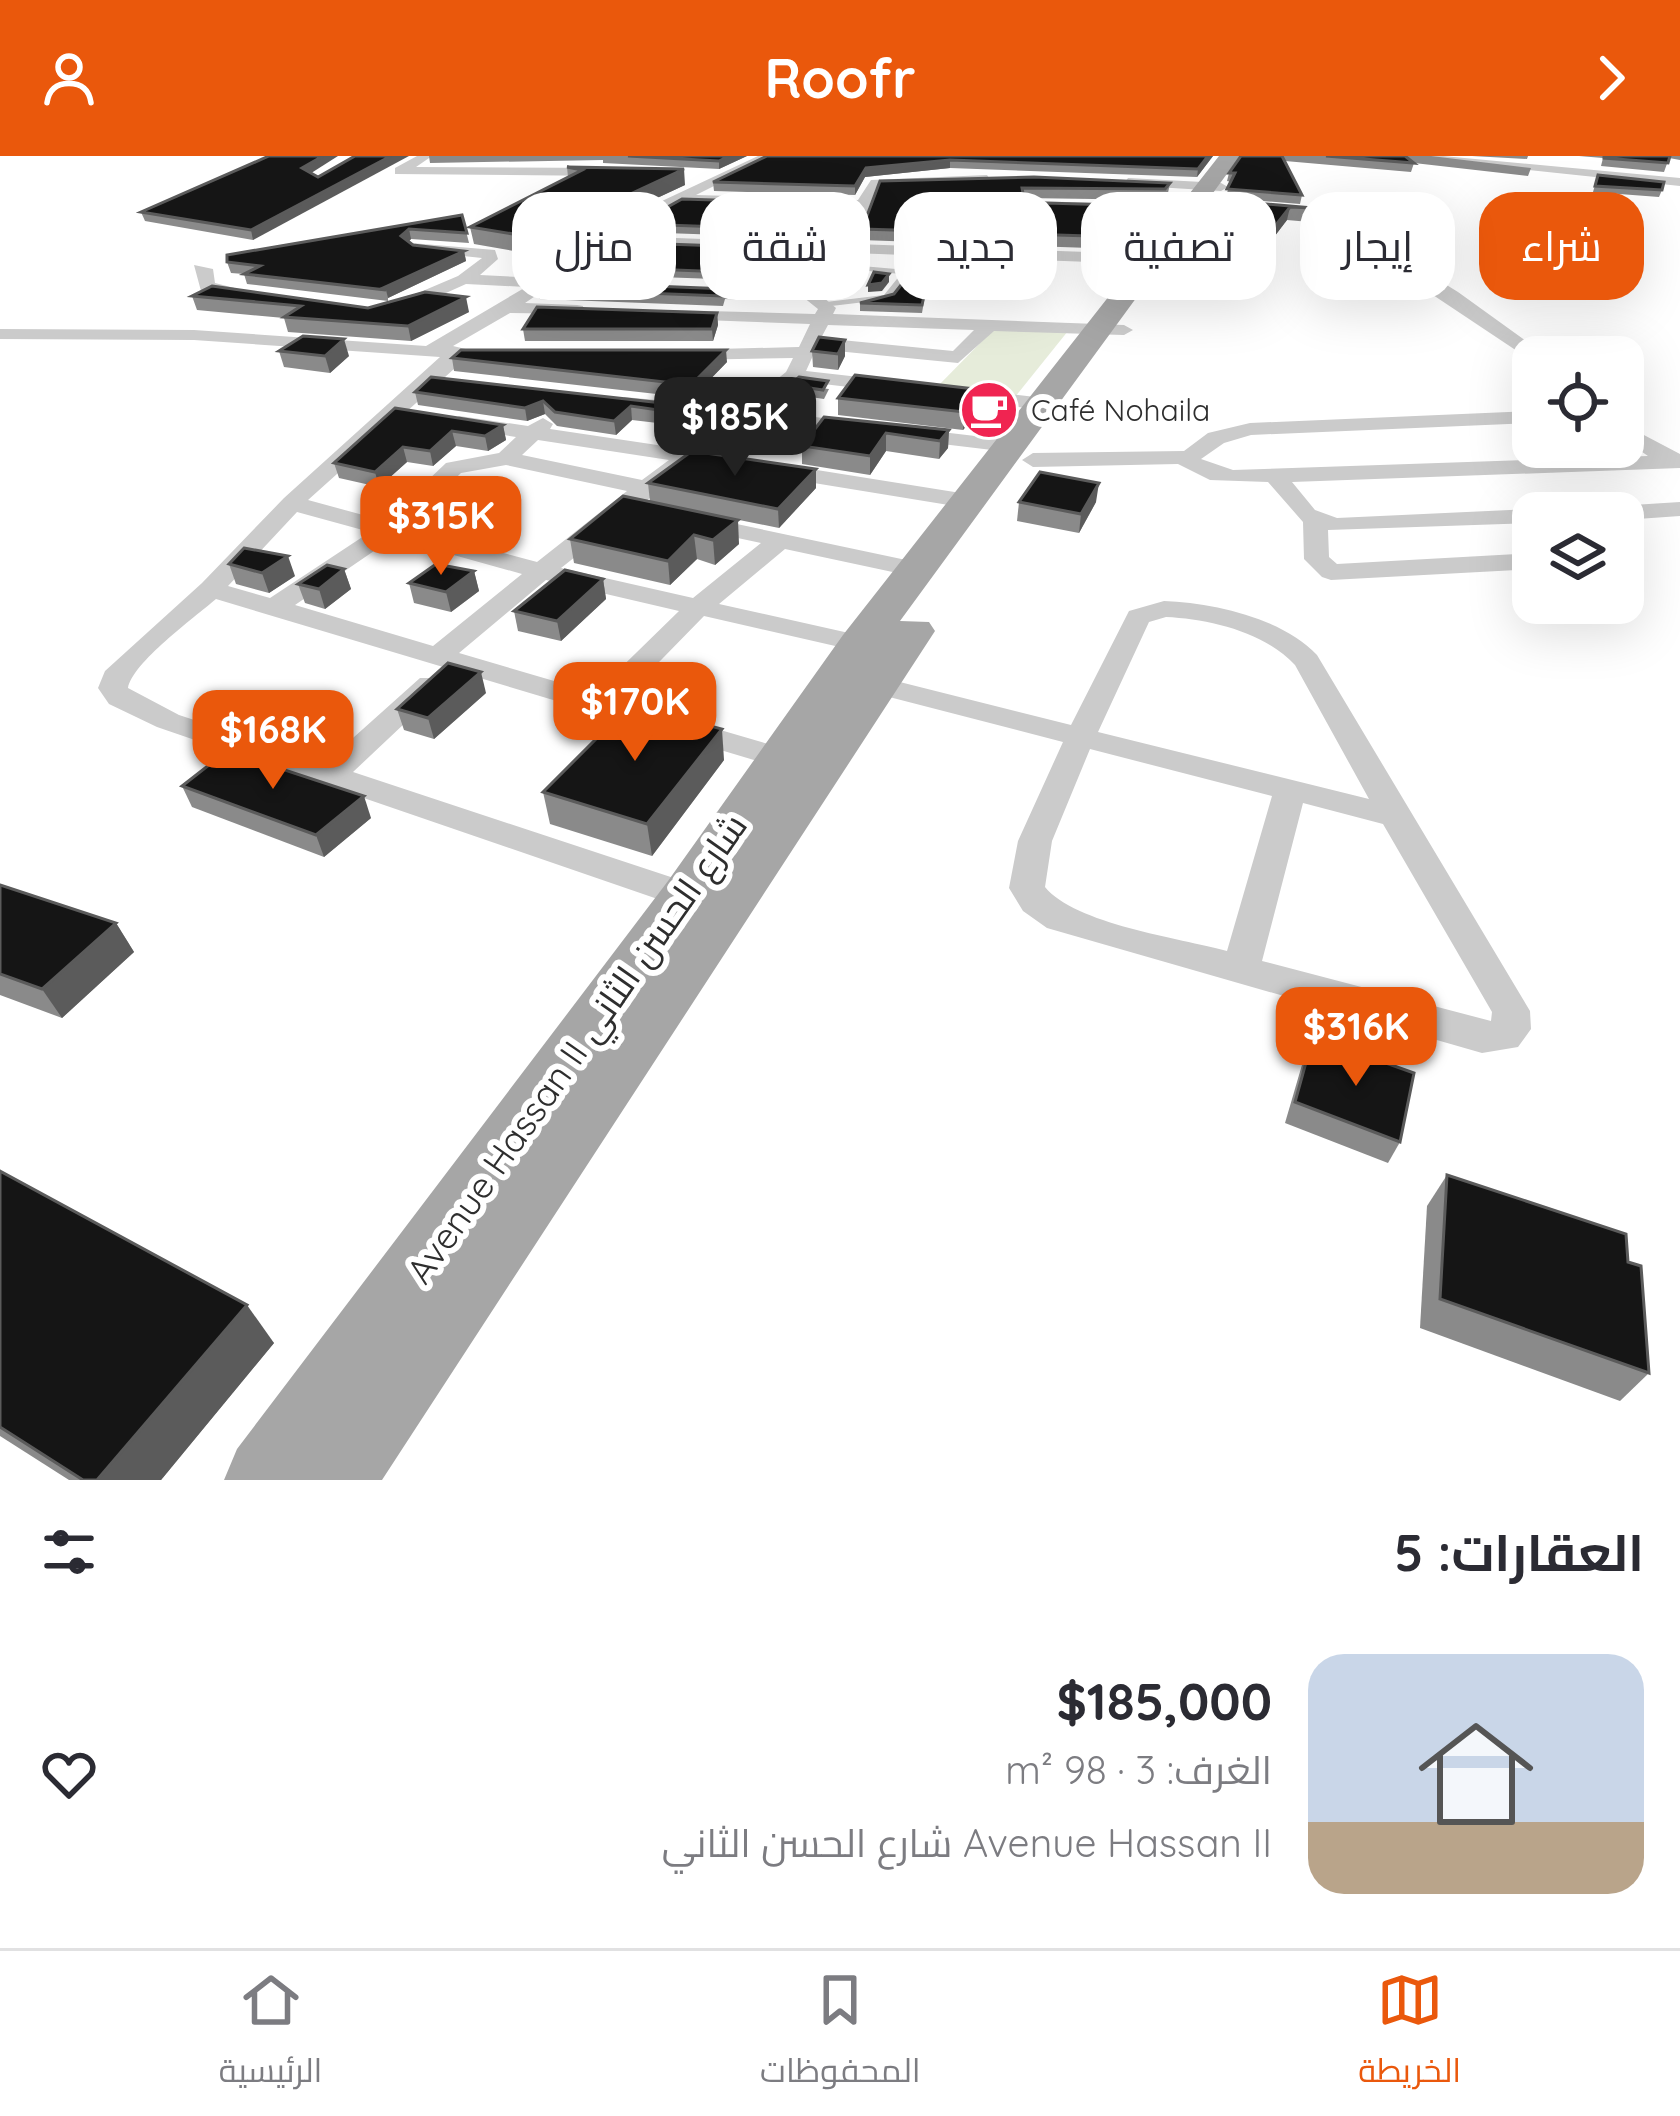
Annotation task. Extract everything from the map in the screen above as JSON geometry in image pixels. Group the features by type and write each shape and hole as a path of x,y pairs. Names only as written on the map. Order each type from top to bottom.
{"main road":[{"name":"Avenue Hassan II شارع الحسن الثاني","path":"331,1480 878,661 1133,300"},
{"name":"Avenue Hassan II شارع الحسن الثاني","path":"268,1480 688,896 778,757 878,661 916,569 967,501 1038,429"}],"street":[{"path":"426,156 400,171 640,173"},
{"path":"472,172 494,156"},
{"path":"546,171 563,156"},
{"path":"1402,156 1504,161 1680,182"},
{"path":"1585,173 1598,156"},
{"path":"681,176 759,160"},
{"path":"676,201 725,170"},
{"path":"572,171 557,183 587,190"},
{"path":"869,192 874,182 1011,179"},
{"path":"1107,182 1145,192"},
{"path":"676,196 700,198"},
{"path":"1060,231 1029,230 1030,204 1081,205"},
{"path":"1276,212 1323,215 1512,338"},
{"path":"676,220 681,220"},
{"path":"870,226 878,226"},
{"path":"870,257 1081,226"},
{"path":"371,313 389,312 464,279 490,259 489,253 416,246"},
{"path":"200,268 207,272 207,287 267,297"},
{"path":"464,279 512,282"},
{"path":"700,289 684,288 665,313 663,344 958,357"},
{"path":"518,300 426,377 292,503 211,590 115,677 113,688 119,698 168,721 688,896"},
{"path":"814,300 824,312"},
{"path":"506,308 594,311"},
{"path":"665,313 824,312 1110,329"},
{"path":"330,776 540,571 644,506 794,375 824,312"},
{"path":"926,390 991,323"},
{"path":"0,334 194,335 456,351"},
{"path":"794,375 926,390 1038,429"},
{"path":"426,377 458,381"},
{"path":"617,400 749,413 1038,429 1188,458 1219,476 1275,476 1496,498"},
{"path":"506,458 561,408"},
{"path":"390,411 967,501"},
{"path":"1188,458 1237,430 1512,418"},
{"path":"1410,420 1496,498"},
{"path":"1644,429 1678,461"},
{"path":"1644,442 1678,461"},
{"path":"273,608 388,531 454,468 506,458 644,506 916,569"},
{"path":"1315,520 1360,525 1678,461"},
{"path":"1275,476 1315,520 1317,559 1331,572 1512,562"},
{"path":"292,503 878,661 1080,737 1395,816"},
{"path":"1644,511 1680,508"},
{"path":"600,705 696,609 780,540"},
{"path":"211,590 778,757"},
{"path":"1164,610 1227,619 1273,634 1307,662 1511,1011 1511,1028 1504,1036 1482,1037 1443,1028 1060,919 1036,902 1027,888 1035,841 1080,737 1138,617 1164,610"},
{"path":"1241,968 1290,790"}],"lane":[{"path":"824,312 886,297 907,272 870,266"}],"green space":[{"path":"995,328 1068,331 1015,397 935,389"}],"building":[{"path":"269,156 323,156 302,168 318,177 355,156 391,156 251,230 141,212"},
{"path":"628,156 729,156 719,161"},
{"path":"767,156 1208,156 1198,169 950,160 866,168 855,186 713,182"},
{"path":"1241,156 1282,156 1300,195 1227,189 1235,173 1229,173"},
{"path":"1326,156 1405,156 1414,163"},
{"path":"1604,156 1670,156 1668,163"},
{"path":"567,167 684,169 635,192 539,192 582,170"},
{"path":"1598,175 1664,182 1662,190 1595,186"},
{"path":"1034,177 1170,183 1165,189 894,192 894,230 870,229 870,208 880,181"},
{"path":"700,200 700,226 676,225 676,202"},
{"path":"1057,203 1081,204 1081,236 1057,235"},
{"path":"1276,205 1300,207 1290,207 1276,225"},
{"path":"512,206 512,234 470,227"},
{"path":"462,215 467,233 409,229 401,236 413,245 464,251 381,289 386,290 244,274 260,266 227,262 227,255"},
{"path":"676,244 700,245 700,271 676,270"},
{"path":"874,272 889,274 882,283 870,285"},
{"path":"212,286 368,308 425,292 466,297 408,326 284,317 301,306 192,296"},
{"path":"676,287 700,288 700,295 676,294"},
{"path":"894,294 894,300 923,300 922,305 860,303"},
{"path":"537,307 717,313 712,329 523,329"},
{"path":"303,336 344,339 325,356 279,351"},
{"path":"819,337 845,340 838,354 812,351"},
{"path":"461,350 726,350 691,385 452,358"},
{"path":"855,375 983,390 964,412 838,398"},
{"path":"431,377 671,404 665,411 631,406 614,421 555,412 543,401 525,408 415,392"},
{"path":"799,377 828,381 823,390 790,385"},
{"path":"395,408 503,425 485,436 452,431 430,451 403,447 375,472 334,463"},
{"path":"824,417 949,430 940,441 886,433 870,456 802,446"},
{"path":"692,451 816,469 778,509 648,483"},
{"path":"1040,472 1099,483 1081,514 1019,502"},
{"path":"623,496 738,520 713,540 694,535 668,561 570,539"},
{"path":"244,548 288,556 262,573 229,564"},
{"path":"436,564 474,571 446,592 409,583"},
{"path":"327,565 344,569 319,589 298,584"},
{"path":"565,570 603,579 557,621 514,611"},
{"path":"448,663 481,672 428,718 397,709"},
{"path":"630,705 722,729 647,824 543,792"},
{"path":"227,751 364,796 316,835 182,786"},
{"path":"0,885 116,923 42,989 0,974"},
{"path":"1313,1037 1414,1073 1400,1142 1295,1102"},
{"path":"0,1171 247,1305 97,1480 83,1480 0,1427"},
{"path":"1447,1175 1626,1234 1628,1262 1641,1266 1649,1373 1440,1299"}],"place":[{"name":"Café Nohaila","path":"989,410"}]}
